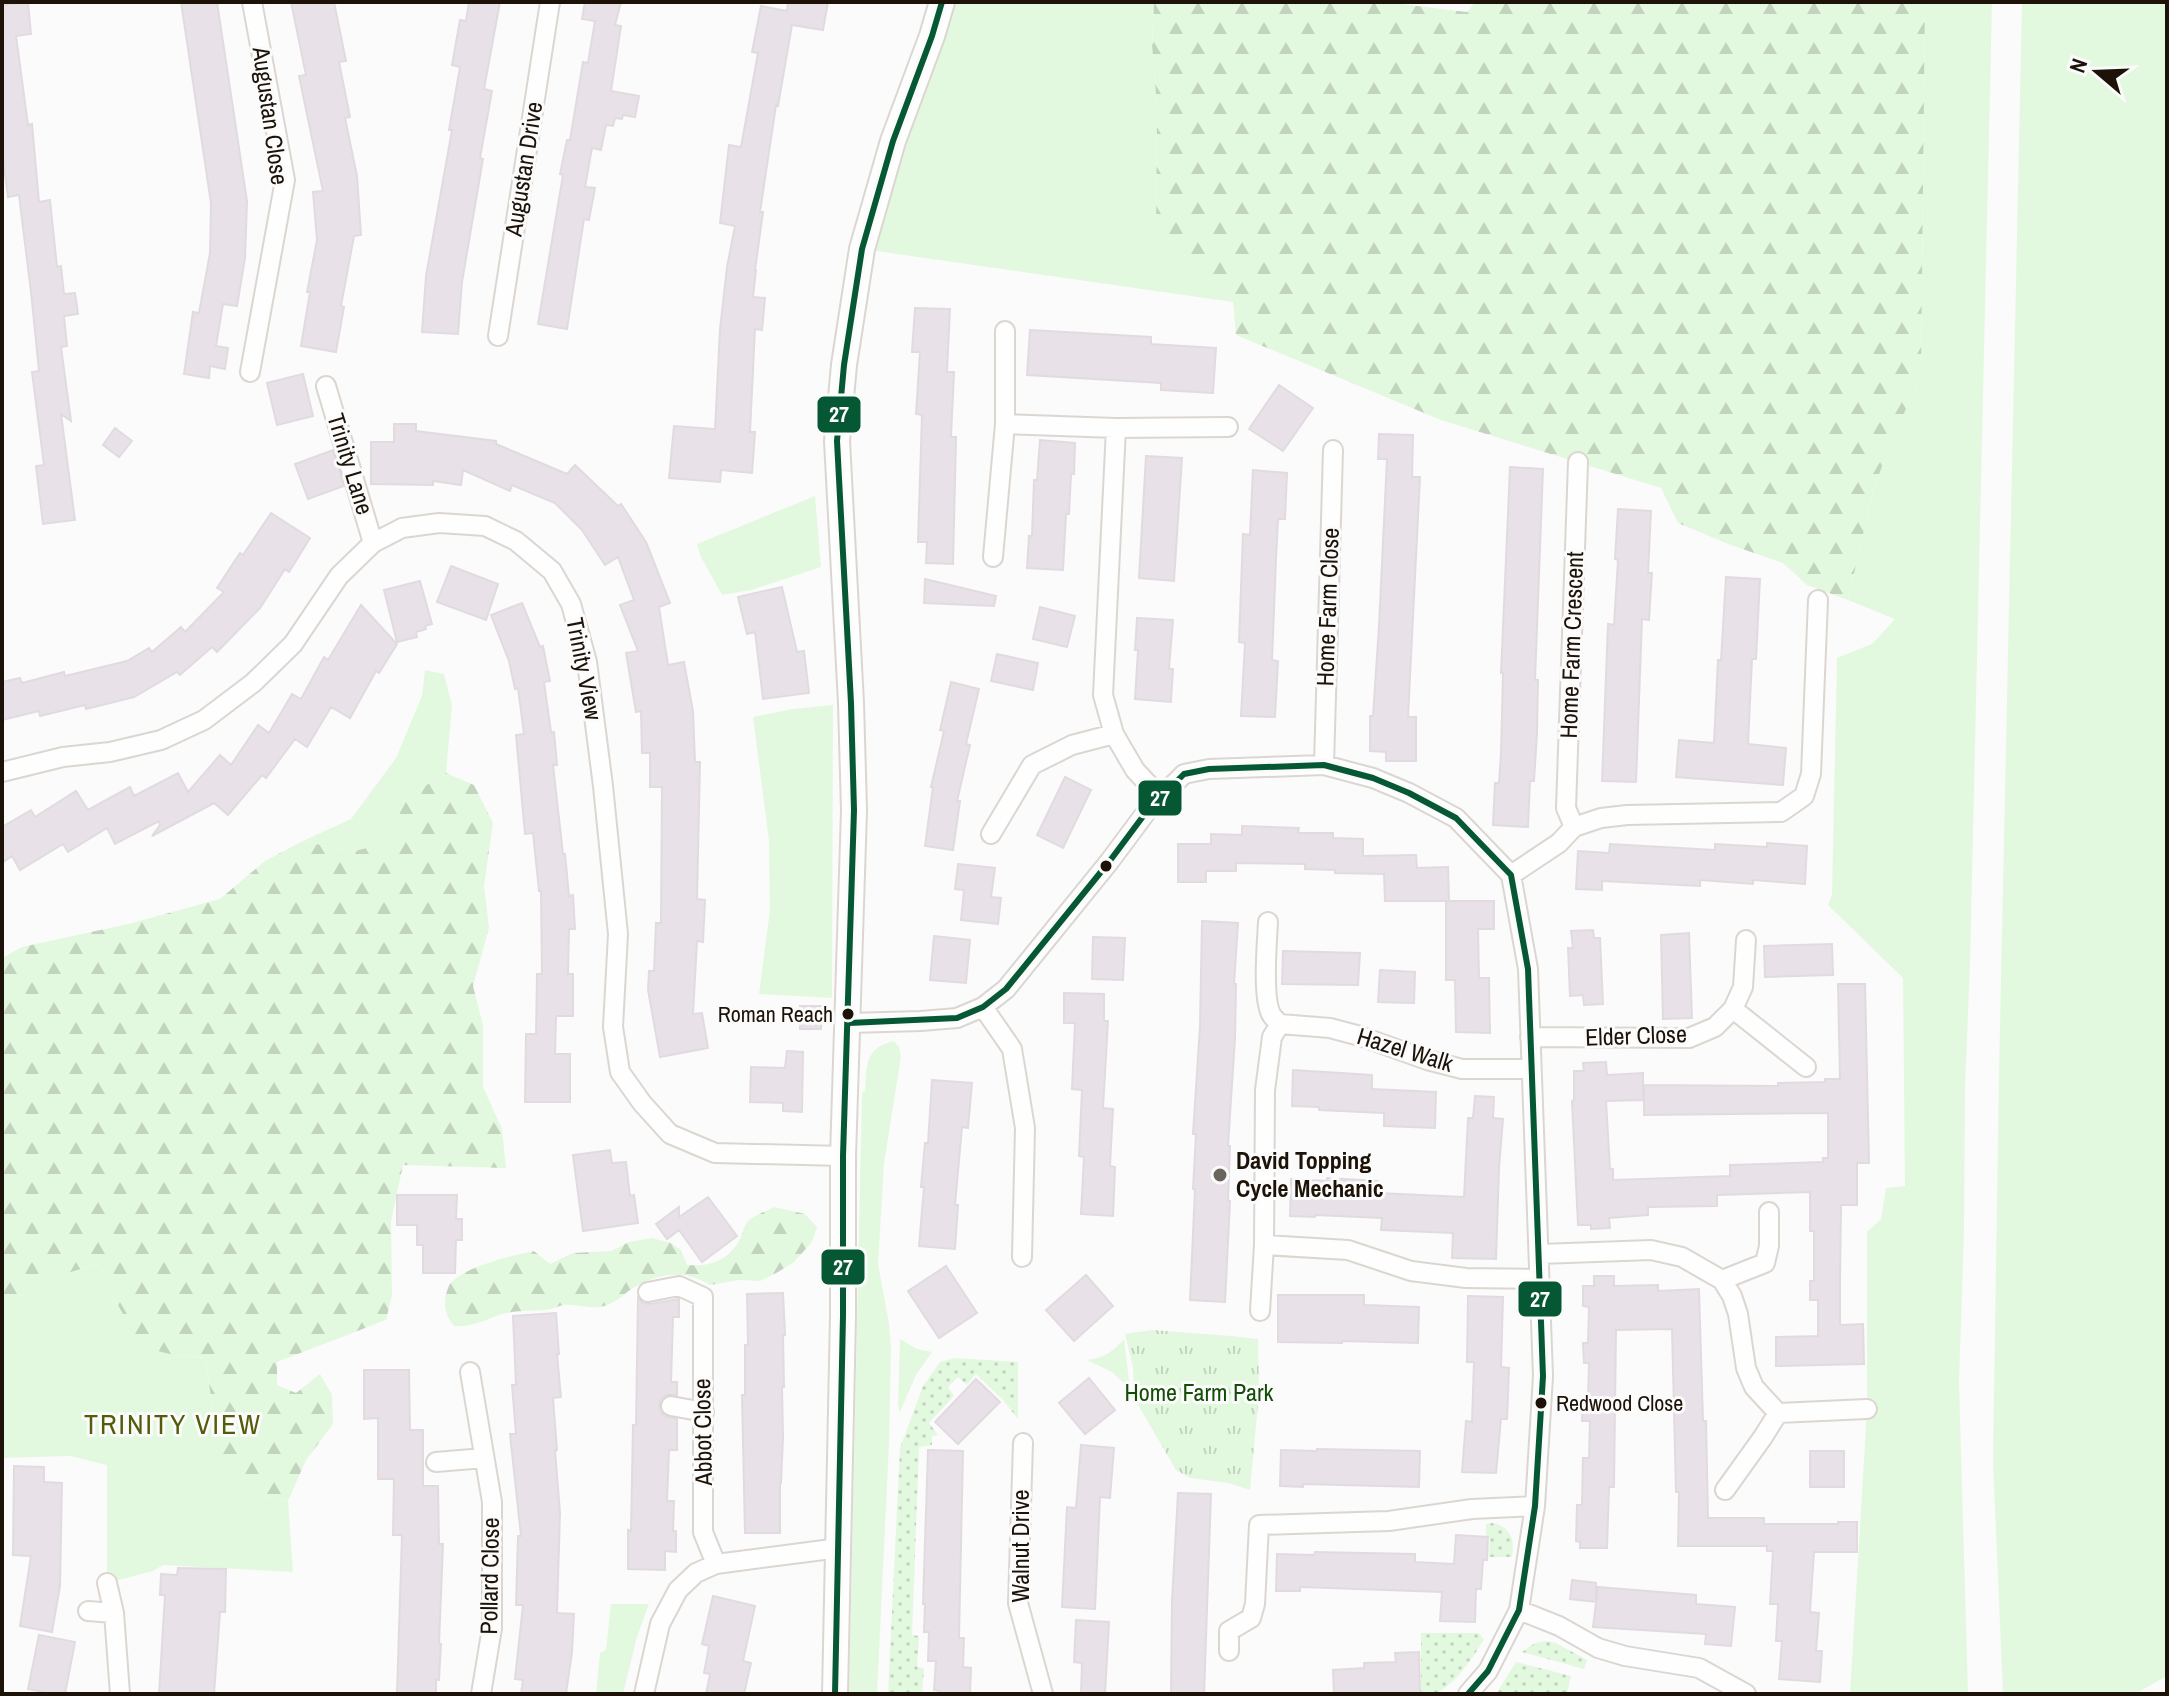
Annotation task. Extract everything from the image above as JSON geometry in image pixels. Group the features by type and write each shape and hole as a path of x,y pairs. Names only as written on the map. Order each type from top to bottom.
{"street":[{"name":"Augustan Close","path":"250,372 285,180 252,2"},
{"name":"Augustan Drive","path":"498,336 550,2"},
{"path":"835,1694 843,1156 854,810 837,441 862,249 893,141 942,2"},
{"path":"993,557 1005,424 1005,331"},
{"name":"Trinity Lane","path":"326,386 373,543"},
{"path":"1005,424 1116,428 1228,427"},
{"path":"1116,428 1103,695 1114,734 1135,770 1161,798"},
{"name":"Home Farm Close","path":"1324,765 1333,450"},
{"name":"Home Farm Crescent","path":"1574,827 1566,808 1578,462"},
{"name":"Trinity View","path":"2,772 63,757 110,752 161,740 204,720 253,683 293,644 339,576 373,543 402,528 439,523 485,526 516,541 552,571 571,604 587,662 618,934 613,1027 620,1072 670,1134 715,1153 843,1156"},
{"path":"1511,875 1559,843 1574,827 1601,818 1781,812 1804,796 1811,774 1818,600"},
{"path":"991,834 1032,765 1072,745 1114,734"},
{"path":"849,1023 957,1018 983,1007 1006,989 1027,965 1147,811 1184,774 1209,769 1324,765 1373,778 1456,818 1511,875 1528,969 1543,1376 1535,1506 1519,1610 1488,1671 1468,1694"},
{"path":"1260,1311 1264,1245 1265,1090 1272,1037 1280,1024 1270,1013 1266,963 1268,922"},
{"path":"1746,940 1743,987 1733,1009 1806,1067"},
{"path":"983,1007 1012,1049 1025,1128 1022,1257"},
{"name":"Elder Close","path":"1530,1037 1689,1038 1715,1027 1733,1009"},
{"name":"Hazel Walk","path":"1280,1024 1330,1028 1462,1069 1531,1069"},
{"path":"1722,1280 1765,1263 1769,1246 1769,1212"},
{"path":"1264,1245 1348,1250 1411,1271 1466,1278 1539,1279"},
{"path":"1540,1254 1651,1250 1682,1257 1722,1280 1732,1296 1738,1314 1746,1368 1754,1387 1778,1413 1867,1409"},
{"name":"Abbot Close","path":"648,1292 679,1286 703,1297 703,1532 716,1564"},
{"name":"Pollard Close","path":"470,1372 492,1502 492,1628 481,1694"},
{"path":"671,1406 704,1412"},
{"path":"1725,1490 1778,1413"},
{"name":"Walnut Drive","path":"1023,1443 1018,1603 1043,1694"},
{"path":"436,1462 484,1458"},
{"path":"1229,1651 1229,1631 1251,1618 1255,1604 1259,1525 1389,1521 1472,1509 1535,1506"},
{"path":"644,1694 660,1624 678,1590 696,1573 716,1564 839,1548"},
{"path":"107,1583 114,1613 120,1694"},
{"path":"1519,1610 1559,1626 1598,1648 1625,1656 1699,1668 1746,1694"},
{"path":"88,1611 114,1613"}],"green space":[{"path":"942,2 1154,2 1156,227 1233,302 862,249"},
{"path":"1154,2 1384,2 1467,12 1475,2 1925,2 1921,376 1873,491 1848,600 1807,585 1783,563 1678,523 1661,488 1441,420 1236,335 1233,302 1156,227"},
{"path":"1925,2 1992,2 1959,1382 1968,1694 1850,1694 1867,1409 1867,1232 1881,1219 1886,1188 1905,1186 1903,978 1828,905 1832,895 1837,658 1872,644 1895,619 1848,600 1873,491 1921,376"},
{"path":"2022,2 2167,2 2167,1676 2135,1694 2003,1694 1993,1461"},
{"path":"815,496 821,567 751,590 722,595 697,544"},
{"path":"425,670 444,674 452,706 446,773 407,797 388,842 352,852 303,841 351,819 396,758 422,696"},
{"path":"833,705 832,998 759,994 770,910 769,841 753,717"},
{"path":"446,773 474,785 493,823 484,886 489,928 473,986 483,1025 483,1087 502,1129 506,1168 403,1165 391,1222 392,1295 386,1320 277,1362 277,1385 296,1393 320,1374 332,1395 333,1424 306,1460 288,1501 257,1496 212,1459 212,1407 206,1358 163,1353 143,1343 121,1310 98,1264 54,1277 2,1306 2,958 22,947 128,924 220,899 265,861 303,841 352,852 387,842 407,797"},
{"path":"894,1041 901,1056 884,1164 878,1264 891,1347 877,1694 849,1694 862,1092 865,1091 867,1066 872,1053"},
{"path":"774,1207 805,1214 817,1227 812,1242 794,1262 760,1281 739,1280 710,1285 681,1275 662,1276 642,1283 602,1307 561,1305 552,1309 510,1312 466,1326 454,1326 446,1313 445,1298 450,1284 466,1272 489,1263 534,1251 550,1264 573,1253 611,1251 629,1242 652,1238 671,1243 681,1250 687,1265 704,1265 725,1256 737,1245 748,1221"},
{"path":"98,1264 121,1312 177,1355 206,1358 212,1407 257,1496 288,1501 293,1572 163,1565 153,1571 107,1583 107,1465 70,1456 2,1458 2,1306 54,1277"},
{"name":"Home Farm Park","path":"1152,1330 1258,1339 1259,1393 1250,1490 1228,1483 1190,1478 1176,1470 1134,1398 1133,1367 1125,1334"},
{"path":"900,1339 917,1349 932,1352 916,1375 900,1412 898,1406"},
{"path":"1124,1339 1130,1389 1112,1372 1087,1360 1107,1354"},
{"path":"955,1358 1018,1362 1018,1419 976,1374 967,1385 958,1377 948,1387 954,1396 929,1423 938,1435 932,1436 932,1445 919,1447 912,1635 919,1636 917,1667 924,1668 922,1694 888,1694 900,1448 923,1386 940,1362"},
{"path":"1486,1524 1504,1527 1510,1535 1512,1557 1489,1557 1490,1537 1486,1536"},
{"path":"611,1604 649,1604 623,1694 596,1694 600,1653 606,1650"},
{"path":"1421,1633 1478,1633 1484,1639 1449,1685 1434,1694 1421,1694"},
{"path":"1546,1641 1587,1660 1584,1669 1522,1652 1535,1643"},
{"path":"1516,1662 1571,1676 1567,1694 1496,1694"}],"building":[{"path":"28,2 31,34 16,36 28,125 32,124 39,202 50,200 57,267 61,266 64,294 75,293 78,314 64,316 67,346 61,347 71,421 61,414 75,520 43,524 36,466 44,465 32,372 39,371 31,292 19,195 8,197 2,151 2,5"},
{"path":"181,2 217,2 247,201 245,258 237,306 223,304 216,346 228,348 225,369 210,366 209,378 184,374 193,312 199,313 210,253 211,203"},
{"path":"291,2 334,2 346,61 339,62 350,117 345,118 357,176 361,235 354,236 336,352 301,346 317,240 313,192 323,191 299,76 306,75"},
{"path":"469,2 500,2 484,89 492,91 480,158 483,159 462,282 458,334 422,332 426,276 460,67 452,65 460,20 466,21"},
{"path":"585,2 621,2 615,25 621,26 611,91 639,96 635,117 623,115 622,119 615,118 613,126 606,125 601,150 592,148 585,187 595,188 589,220 584,219 567,329 538,324 563,175 560,174 567,140 570,140 583,62 588,63 595,21 582,19"},
{"path":"788,2 828,2 823,30 792,25 776,105 760,212 763,212 753,297 765,298 762,330 755,329 750,432 755,432 752,473 721,470 720,482 669,478 674,426 715,429 720,329 735,226 720,223 729,145 741,147 758,53 752,52 761,6 787,11"},
{"path":"915,308 950,309 947,372 954,372 951,437 956,437 953,564 926,563 927,542 918,542 922,415 916,414 920,352 912,352"},
{"path":"1030,330 1151,337 1151,344 1216,348 1213,393 1161,390 1161,383 1027,375"},
{"path":"303,374 313,416 277,425 267,383"},
{"path":"1279,385 1313,408 1283,451 1249,429"},
{"path":"394,424 416,424 416,431 496,441 496,444 567,474 575,465 618,506 621,504 646,542 670,603 659,607 668,665 684,662 693,711 695,762 700,762 697,899 705,900 703,942 697,941 693,1014 702,1013 708,1048 660,1057 648,990 649,971 654,971 656,923 661,923 662,787 650,787 650,753 642,753 641,711 636,712 626,653 638,651 620,605 634,600 618,557 605,565 582,530 555,503 512,485 510,491 463,470 461,485 433,481 433,485 371,484 371,442 394,442"},
{"path":"115,428 132,441 119,457 103,445"},
{"path":"1379,434 1413,435 1412,477 1420,477 1408,717 1416,717 1416,761 1386,761 1386,752 1370,751 1387,459 1378,459"},
{"path":"1040,440 1075,443 1063,570 1027,568"},
{"path":"333,450 344,486 308,499 295,464"},
{"path":"1146,456 1182,458 1174,581 1139,578"},
{"path":"1510,467 1543,469 1535,680 1538,680 1537,733 1528,827 1493,825 1495,783 1499,783 1501,754 1501,673"},
{"path":"1253,470 1287,473 1285,519 1278,519 1276,559 1272,660 1278,661 1275,717 1241,716 1245,643 1239,642 1243,534 1250,535"},
{"path":"1618,509 1651,511 1648,573 1652,573 1649,620 1642,619 1636,782 1602,781 1608,624 1614,625"},
{"path":"271,513 310,538 289,572 285,569 260,608 217,652 212,647 180,675 177,672 134,697 86,709 85,705 40,716 39,711 2,720 2,682 20,678 22,683 64,672 65,676 127,661 149,648 152,652 181,627 185,632 224,592 217,588"},
{"path":"451,566 498,584 486,620 437,602"},
{"path":"1726,577 1760,579 1748,744 1786,748 1783,785 1676,777 1679,740 1714,743"},
{"path":"925,579 996,596 994,606 924,603"},
{"path":"420,581 432,624 416,632 417,637 397,642 384,590"},
{"path":"782,587 797,652 804,651 809,693 763,699 755,632 747,634 738,597"},
{"path":"522,603 540,647 543,646 550,681 544,682 551,732 554,732 557,765 553,765 563,854 569,896 573,895 575,929 569,929 568,974 573,974 573,1016 556,1016 555,1054 570,1054 570,1102 525,1102 526,1034 536,1034 537,974 542,974 541,891 533,833 525,834 516,735 524,734 518,688 515,689 509,661 491,615"},
{"path":"361,605 397,644 379,673 376,671 350,718 331,707 307,747 295,739 266,778 262,775 228,815 214,803 152,836 160,825 159,821 115,844 107,828 68,852 63,844 20,870 12,856 2,863 2,827 31,810 35,817 76,791 88,810 130,787 134,796 178,773 188,792 220,755 231,765 258,725 269,733 292,694 301,699 324,657 328,660"},
{"path":"1040,607 1075,616 1067,647 1033,639"},
{"path":"1137,618 1173,620 1169,669 1173,669 1171,702 1135,699"},
{"path":"997,654 1038,663 1033,690 991,681"},
{"path":"951,682 979,689 966,744 970,745 957,801 960,801 953,850 925,846 931,787 944,731 940,730"},
{"path":"1065,777 1091,790 1063,848 1037,835"},
{"path":"1242,826 1299,828 1298,833 1333,833 1333,838 1363,839 1363,856 1416,855 1417,868 1448,867 1449,901 1385,901 1384,874 1335,873 1335,870 1305,869 1305,864 1236,863 1236,871 1206,871 1206,882 1178,882 1178,844 1211,844 1211,834 1242,835"},
{"path":"1767,843 1807,846 1805,884 1700,880 1700,886 1602,881 1602,890 1576,889 1578,851 1609,853 1610,844 1715,850 1715,844 1767,847"},
{"path":"958,864 995,868 991,897 1001,898 998,924 961,920 964,890 955,889"},
{"path":"1446,901 1494,901 1494,929 1478,929 1479,978 1489,978 1490,1033 1456,1032 1455,980 1446,980"},
{"path":"1202,921 1238,923 1225,1302 1190,1300"},
{"path":"1593,930 1594,938 1600,938 1603,1004 1584,1005 1583,995 1570,996 1568,948 1573,948 1571,931"},
{"path":"1689,933 1692,1018 1663,1019 1661,935"},
{"path":"934,936 970,940 966,983 930,980"},
{"path":"1093,937 1125,938 1123,980 1092,979"},
{"path":"1832,944 1833,975 1765,977 1764,946"},
{"path":"1283,951 1360,953 1358,985 1282,984"},
{"path":"1380,970 1415,972 1414,1003 1378,1002"},
{"path":"1838,984 1865,984 1869,1163 1857,1163 1857,1205 1841,1205 1840,1281 1840,1325 1863,1324 1864,1364 1776,1366 1776,1337 1818,1336 1818,1300 1810,1300 1810,1281 1814,1281 1814,1231 1810,1231 1810,1192 1717,1195 1717,1206 1648,1207 1648,1215 1609,1218 1610,1228 1591,1229 1591,1225 1578,1225 1572,1101 1574,1071 1584,1071 1583,1063 1606,1062 1607,1075 1643,1073 1643,1100 1606,1101 1613,1180 1730,1176 1730,1165 1823,1162 1823,1158 1828,1158 1828,1113 1644,1115 1644,1085 1778,1086 1778,1083 1840,1079"},
{"path":"1064,993 1104,994 1104,1021 1108,1021 1103,1108 1113,1109 1110,1166 1115,1167 1113,1216 1081,1214 1084,1157 1079,1156 1082,1090 1072,1089 1075,1023 1064,1023"},
{"path":"800,1006 822,1006 821,1029 800,1029"},
{"path":"787,1051 803,1052 802,1112 783,1111 783,1103 750,1102 751,1067 785,1068"},
{"path":"1293,1070 1372,1075 1372,1089 1436,1092 1435,1128 1384,1126 1384,1113 1292,1106"},
{"path":"932,1080 972,1083 968,1128 962,1127 955,1205 958,1205 955,1249 919,1246 924,1187 921,1187 925,1143 928,1143"},
{"path":"1475,1096 1494,1097 1493,1118 1503,1119 1496,1259 1452,1258 1453,1233 1381,1230 1382,1218 1290,1216 1291,1179 1378,1181 1378,1193 1464,1197 1468,1118 1473,1118"},
{"path":"610,1150 612,1163 626,1162 630,1196 634,1195 638,1223 583,1231 573,1155"},
{"path":"397,1195 457,1195 456,1219 462,1219 462,1240 456,1240 455,1273 423,1273 423,1245 417,1245 417,1225 397,1225"},
{"path":"708,1197 737,1236 702,1262 679,1230 667,1239 656,1224 679,1207 679,1217"},
{"path":"946,1266 977,1313 939,1338 908,1291"},
{"path":"1086,1275 1113,1306 1074,1341 1046,1310"},
{"path":"1594,1276 1614,1276 1614,1286 1658,1285 1658,1291 1699,1289 1708,1518 1764,1518 1764,1524 1857,1522 1857,1552 1814,1552 1810,1612 1819,1613 1816,1651 1822,1651 1820,1682 1779,1679 1782,1641 1776,1641 1778,1604 1770,1604 1773,1551 1767,1551 1767,1546 1678,1546 1679,1492 1676,1492 1672,1329 1616,1330 1614,1487 1609,1487 1607,1548 1580,1548 1580,1542 1576,1541 1577,1505 1582,1505 1583,1458 1589,1458 1590,1421 1582,1421 1583,1400 1588,1400 1589,1363 1584,1363 1583,1343 1588,1343 1589,1307 1583,1306 1583,1286 1594,1286"},
{"path":"783,1293 785,1335 780,1533 745,1533 742,1395 745,1395 745,1345 748,1345 747,1294"},
{"path":"1278,1295 1364,1295 1364,1305 1419,1307 1418,1343 1278,1342"},
{"path":"1468,1296 1503,1297 1501,1367 1509,1368 1508,1395 1507,1419 1501,1419 1496,1473 1462,1472 1466,1421 1472,1422 1474,1362 1467,1362"},
{"path":"638,1298 650,1304 679,1299 679,1317 673,1317 671,1382 677,1382 677,1395 666,1395 659,1405 664,1416 677,1419 677,1450 669,1450 667,1501 674,1501 676,1552 665,1551 665,1570 628,1569 633,1425 636,1425"},
{"path":"556,1313 561,1397 553,1398 560,1513 557,1613 574,1614 572,1652 566,1694 521,1694 523,1680 515,1679 523,1605 516,1605 518,1536 521,1536 510,1434 516,1434 512,1385 516,1385 513,1316"},
{"path":"364,1370 409,1370 410,1430 423,1430 423,1486 438,1486 439,1544 443,1544 441,1644 436,1694 397,1694 402,1535 393,1535 394,1479 378,1479 378,1418 364,1419"},
{"path":"1089,1378 1115,1410 1085,1434 1059,1403"},
{"path":"976,1379 1000,1402 958,1444 935,1422"},
{"path":"1081,1445 1114,1448 1110,1498 1100,1497 1095,1609 1062,1607 1067,1507 1076,1508"},
{"path":"928,1450 963,1451 959,1638 964,1638 963,1667 971,1668 970,1694 940,1694 940,1691 934,1690 936,1661 928,1661 929,1632 924,1632 923,1604"},
{"path":"1281,1450 1420,1451 1419,1487 1280,1486"},
{"path":"1810,1451 1844,1451 1844,1487 1810,1487"},
{"path":"14,1466 44,1467 44,1482 62,1483 60,1586 52,1632 20,1626 31,1556 13,1555"},
{"path":"1178,1493 1211,1494 1204,1694 1171,1694"},
{"path":"1456,1535 1488,1537 1481,1589 1476,1589 1475,1622 1440,1621 1442,1592 1300,1587 1300,1591 1276,1591 1277,1554 1415,1554 1415,1562 1454,1564"},
{"path":"178,1568 226,1569 225,1612 220,1612 214,1694 159,1694 165,1595 160,1595 161,1574 177,1575"},
{"path":"1572,1580 1596,1583 1596,1602 1570,1599"},
{"path":"1598,1587 1696,1595 1696,1604 1735,1607 1731,1646 1705,1644 1706,1634 1593,1627"},
{"path":"713,1596 755,1606 743,1661 751,1663 744,1694 706,1694 710,1674 704,1673 709,1646 702,1644"},
{"path":"1076,1620 1109,1622 1105,1694 1081,1694 1082,1663 1074,1662"},
{"path":"39,1635 75,1642 65,1694 28,1689"},
{"path":"1419,1652 1420,1693 1334,1694 1333,1670 1364,1668 1364,1663 1396,1662 1395,1653"}],"transit line":[{"name":"27","path":"835,1694 843,1156 854,810 837,441 844,365 862,249 893,141 942,2"},
{"name":"27","path":"849,1023 957,1018 983,1007 1006,989 1147,811 1184,774 1209,769 1324,765 1373,778 1456,818 1511,875 1528,969 1543,1376 1535,1506 1519,1610 1488,1671 1468,1694"}],"place":[{"name":"Roman Reach","path":"848,1014"},
{"name":"David Topping Cycle Mechanic","path":"1220,1175"},
{"name":"Redwood Close","path":"1541,1403"}],"district":[{"name":"TRINITY VIEW","path":"173,1424"}]}
